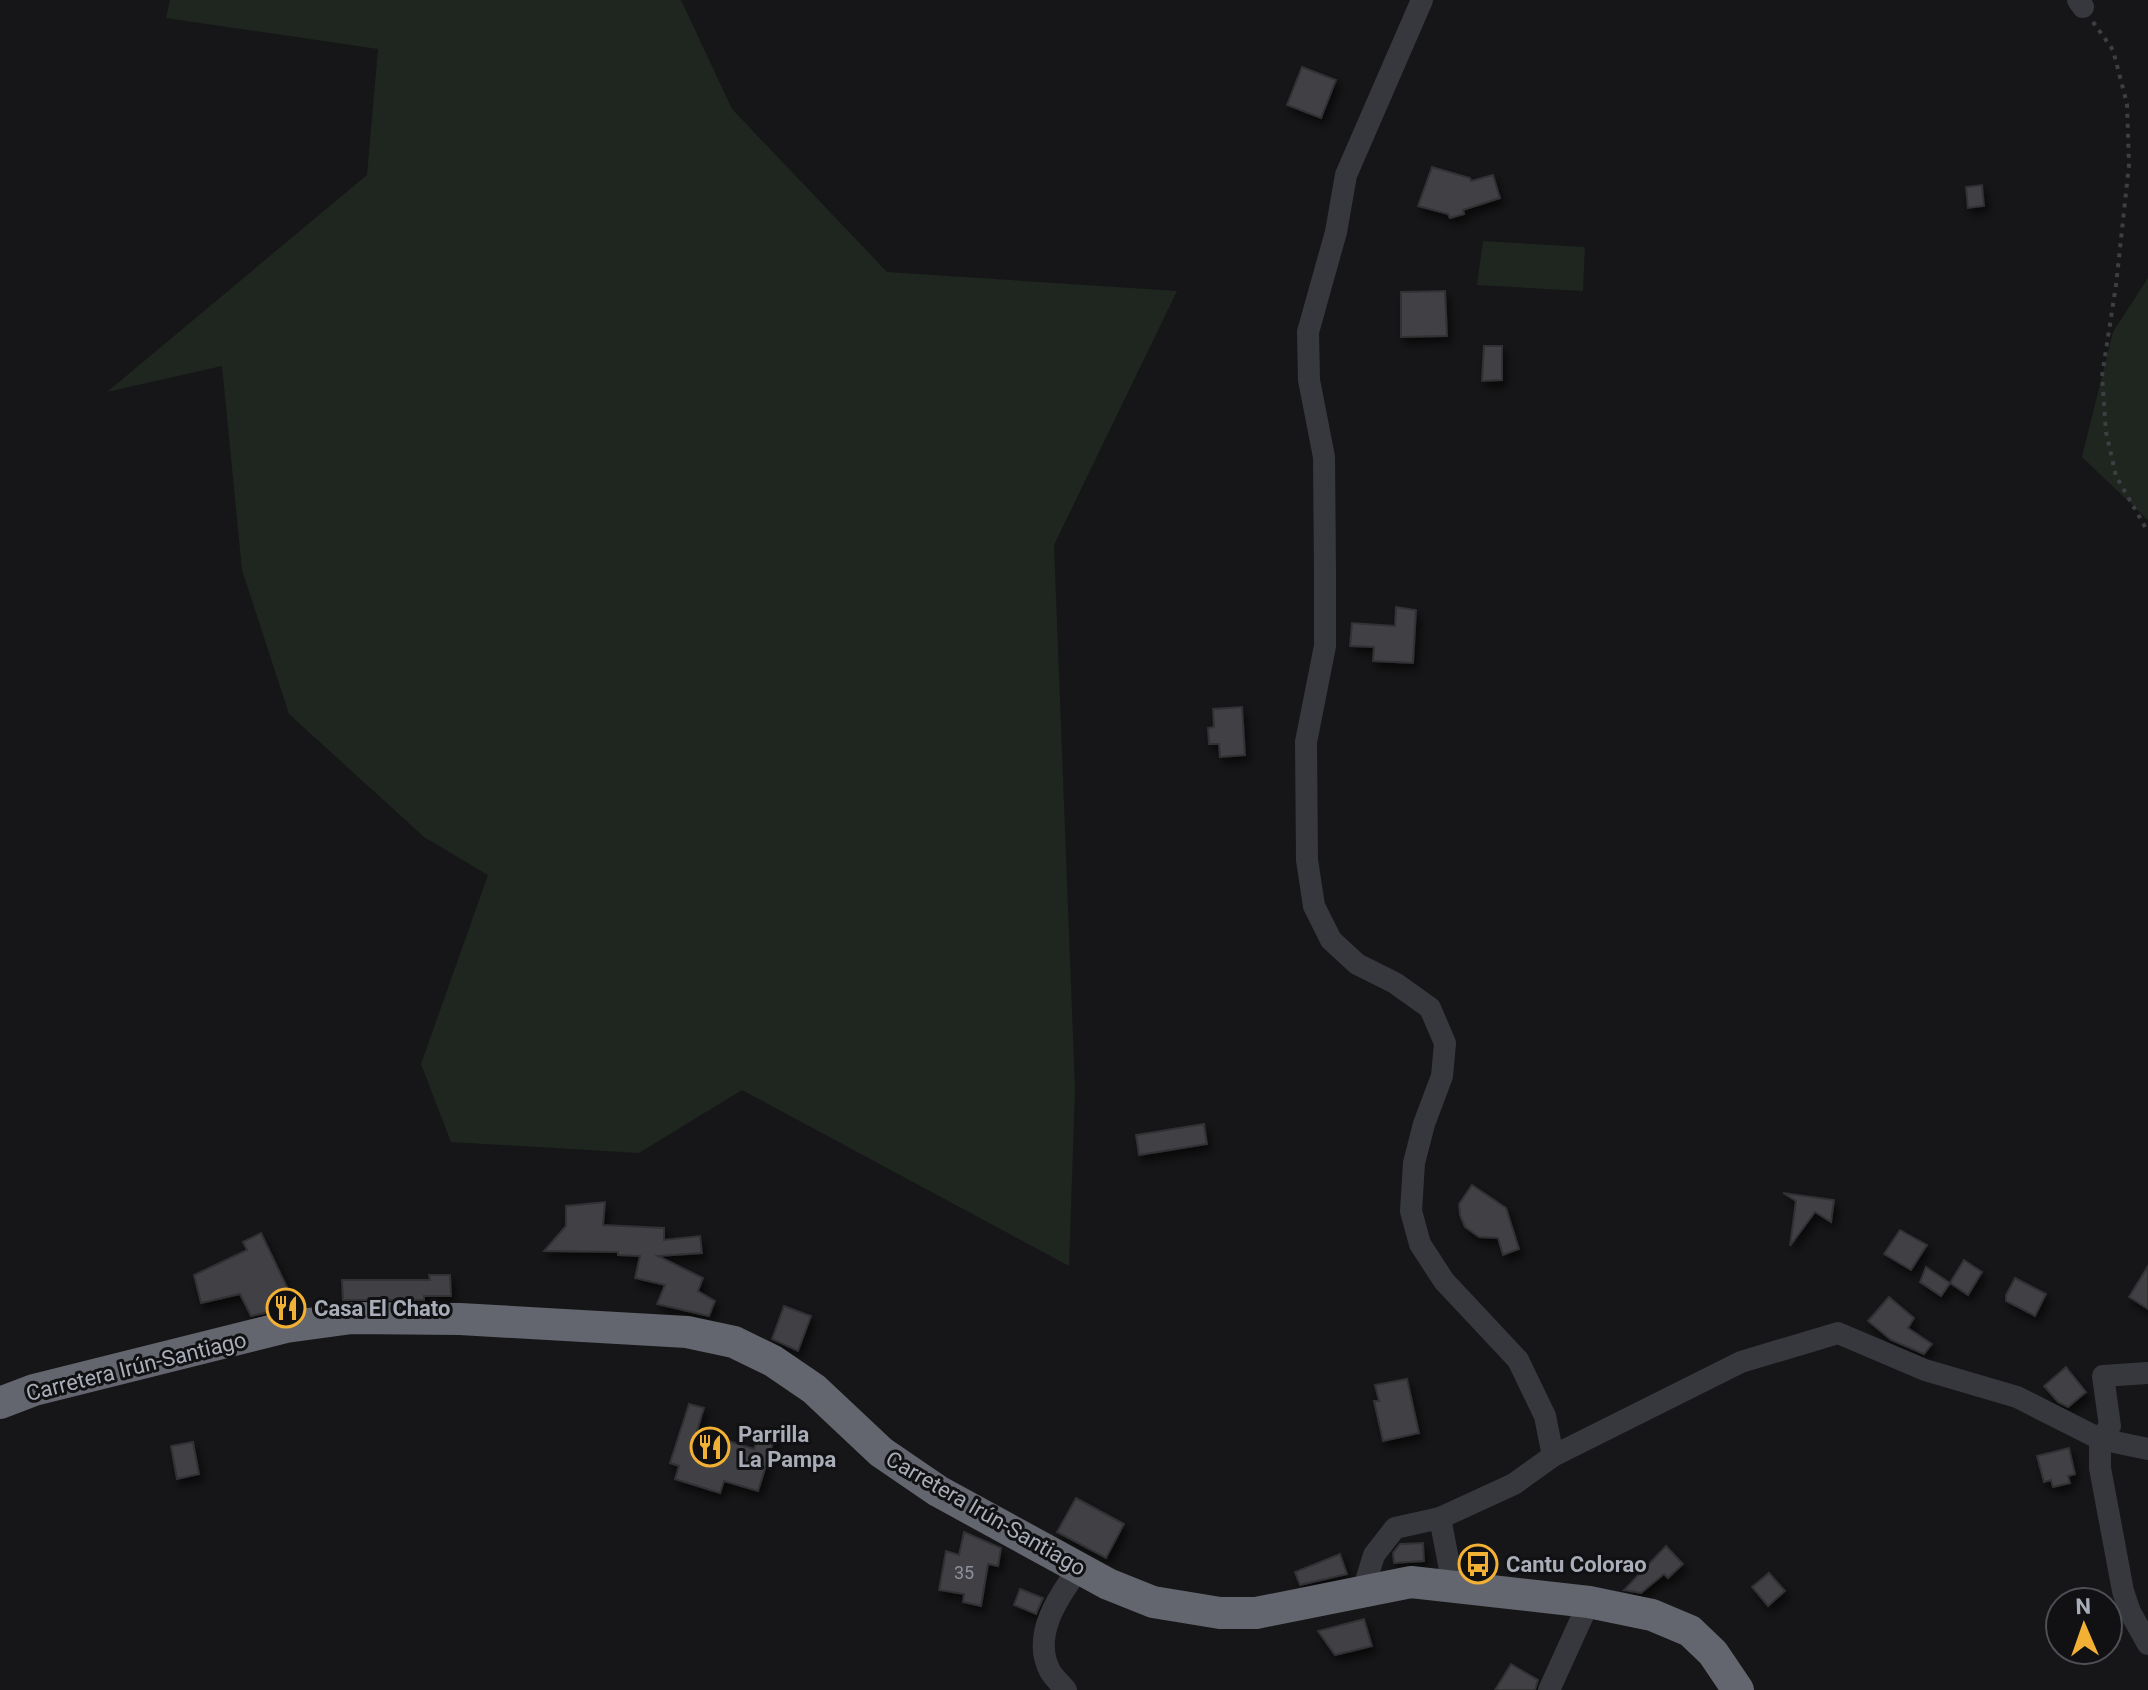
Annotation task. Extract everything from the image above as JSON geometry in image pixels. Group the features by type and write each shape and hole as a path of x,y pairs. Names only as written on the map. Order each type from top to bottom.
{"highway":[{"name":"Carretera Irún-Santiago","path":"0,1403 34,1390 286,1327 352,1318 460,1319 642,1327 687,1332 734,1342 773,1361 814,1389 893,1460 938,1491 1108,1584 1153,1602 1220,1613 1256,1613 1411,1582 1589,1602 1652,1615 1690,1631 1713,1653 1738,1690"}],"street":[{"path":"1422,0 1346,175 1336,232 1308,332 1309,380 1324,457 1325,646 1306,742 1307,860 1314,906 1331,940 1357,964 1395,983 1430,1008 1445,1043 1442,1076 1424,1124 1414,1163 1411,1211 1420,1244 1444,1281 1518,1360 1545,1416 1553,1456"},
{"path":"1363,1591 1374,1555 1395,1528 1440,1518 1514,1484 1553,1456 1741,1362 1838,1333 1925,1370 2017,1397 2100,1439 2148,1449"},
{"path":"2148,1373 2103,1376 2110,1426 2100,1439 2100,1468 2123,1591 2130,1612 2148,1644"},
{"path":"1440,1518 1453,1585"},
{"path":"1066,1690 1050,1671 1044,1650 1047,1623 1060,1595 1079,1568"},
{"path":"1549,1690 1589,1602"}],"path":[{"path":"2080,3 2113,50 2127,104 2129,165 2102,376 2106,432 2116,476 2148,532"}],"shaded area":[{"path":"170,0 681,0 732,109 887,272 1177,291 1054,545 1075,1089 1069,1266 742,1090 639,1153 451,1142 421,1064 488,875 424,837 289,714 242,570 222,366 107,392 367,175 378,49 166,18"},
{"path":"1483,241 1585,247 1583,291 1477,285"},
{"path":"2148,278 2148,520 2082,457 2113,332"}],"building":[{"path":"1302,67 1336,80 1321,118 1287,105"},
{"path":"1432,167 1470,178 1471,181 1493,175 1500,198 1463,210 1464,214 1450,218 1448,214 1418,206"},
{"path":"1982,185 1984,206 1968,208 1966,187"},
{"path":"1445,291 1447,336 1401,337 1401,292"},
{"path":"1484,346 1502,346 1502,380 1482,381"},
{"path":"1396,607 1416,610 1413,663 1373,661 1374,647 1350,646 1352,623 1395,626"},
{"path":"1242,707 1245,755 1220,757 1219,744 1209,744 1208,728 1214,727 1213,709"},
{"path":"1204,1124 1207,1144 1139,1155 1136,1135"},
{"path":"1472,1185 1506,1208 1519,1249 1503,1255 1498,1238 1479,1237 1465,1227 1459,1204"},
{"path":"1783,1193 1834,1200 1831,1222 1815,1212 1790,1246 1796,1201"},
{"path":"605,1202 603,1225 664,1228 664,1240 700,1236 702,1253 658,1256 703,1278 698,1291 715,1301 709,1316 657,1304 665,1285 635,1278 640,1256 618,1255 618,1252 544,1251 566,1226 566,1206"},
{"path":"1900,1230 1927,1245 1911,1270 1884,1254"},
{"path":"261,1233 296,1306 251,1316 240,1294 201,1303 194,1275 247,1250 243,1242"},
{"path":"1964,1260 1982,1272 1968,1295 1950,1283"},
{"path":"2148,1266 2148,1309 2129,1297"},
{"path":"1926,1267 1950,1283 1941,1296 1920,1282"},
{"path":"429,1275 450,1275 451,1296 424,1296 424,1300 343,1300 342,1280 430,1280"},
{"path":"2015,1278 2046,1294 2035,1316 2006,1301"},
{"path":"1889,1297 1914,1318 1908,1328 1932,1344 1924,1354 1891,1340 1868,1321"},
{"path":"784,1306 811,1316 798,1351 772,1339"},
{"path":"2066,1367 2086,1392 2068,1407 2058,1402 2044,1386"},
{"path":"1407,1379 1419,1433 1383,1441 1374,1401 1379,1401 1375,1385"},
{"name":"Parrilla La Pampa","path":"689,1404 704,1408 697,1431 754,1449 761,1429 776,1434 758,1491 724,1481 720,1493 675,1479 679,1466 670,1463"},
{"path":"193,1442 199,1474 177,1479 171,1446"},
{"path":"2069,1448 2075,1474 2068,1476 2070,1483 2053,1487 2051,1480 2044,1482 2037,1456"},
{"path":"1076,1498 1124,1524 1106,1558 1057,1532"},
{"path":"964,1532 1001,1548 998,1566 988,1564 981,1606 963,1602 964,1594 939,1590 946,1551 959,1555"},
{"path":"1423,1543 1424,1561 1394,1563 1393,1553 1400,1544"},
{"path":"1666,1546 1683,1564 1668,1578 1664,1574 1641,1593 1624,1590"},
{"path":"1340,1554 1347,1574 1300,1585 1295,1572"},
{"path":"1769,1573 1785,1591 1768,1606 1752,1587"},
{"path":"1020,1589 1043,1598 1036,1614 1014,1605"},
{"path":"1364,1619 1372,1646 1335,1655 1318,1631"},
{"path":"1511,1664 1538,1680 1535,1690 1495,1690"}],"place":[{"name":"Casa El Chato","path":"286,1308"},
{"name":"Parrilla La Pampa","path":"710,1447"},
{"name":"Cantu Colorao","path":"1478,1564"}]}
